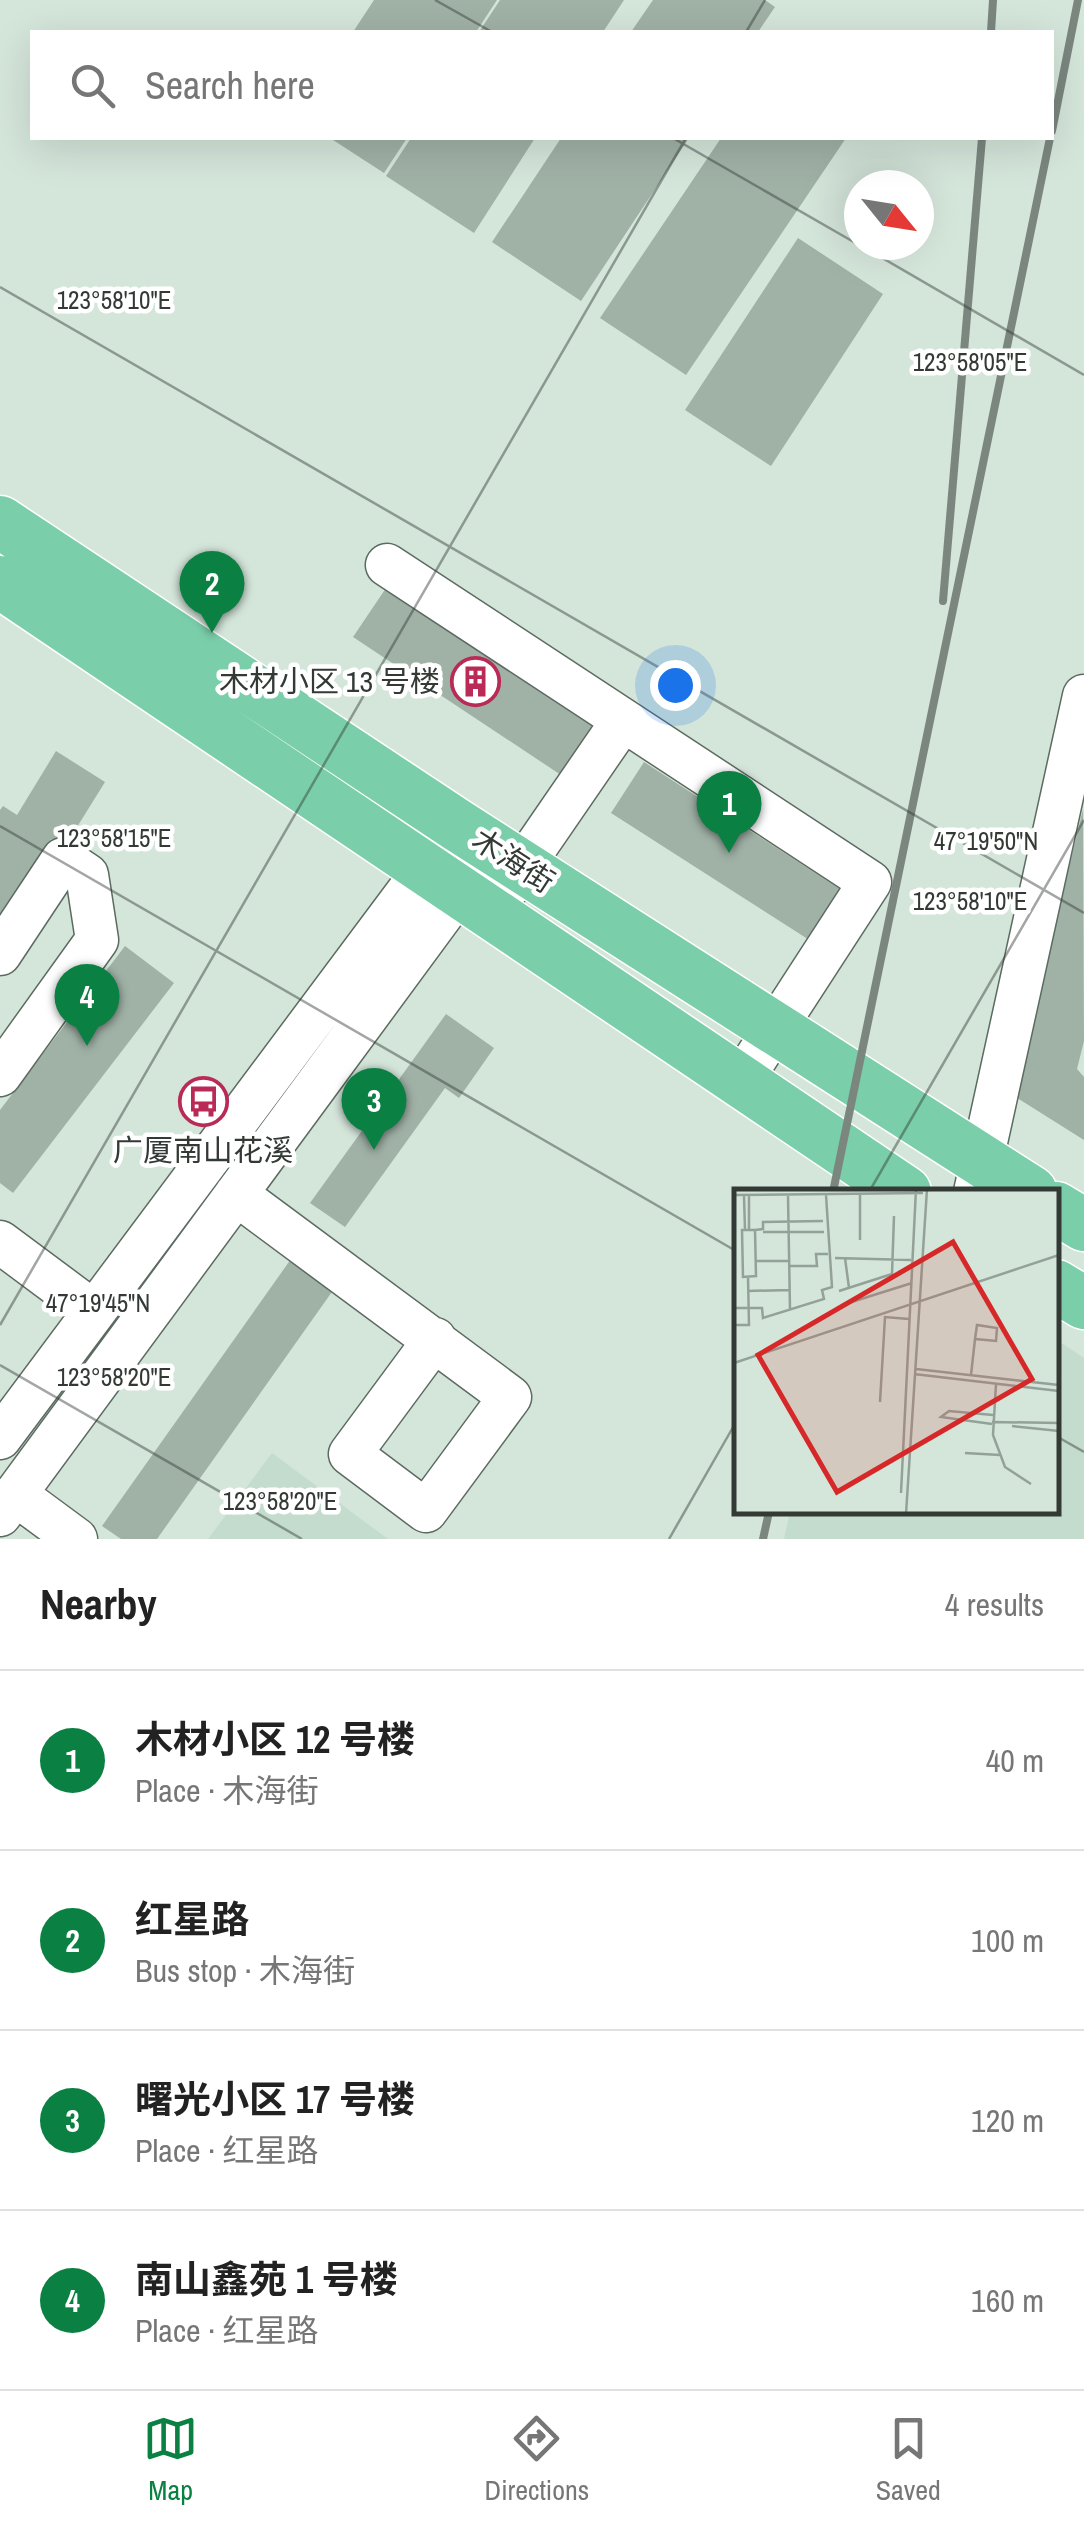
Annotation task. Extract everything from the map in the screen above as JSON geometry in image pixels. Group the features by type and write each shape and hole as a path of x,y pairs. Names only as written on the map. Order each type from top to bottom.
{"main road":[{"name":"木海街","path":"0,522 490,846 774,1028 978,1176 1021,1189"},
{"name":"木海街","path":"0,582 900,1189"},
{"path":"1059,1210 1084,1225"}],"street":[{"path":"387,565 870,882 740,1084"},
{"path":"978,1176 1084,696"},
{"path":"0,1438 94,1312 457,893 490,846 623,720"},
{"path":"76,1539 8,1504 490,846"},
{"path":"0,954 63,859 87,875 96,940 0,1075"},
{"path":"236,1194 434,1340"},
{"path":"0,1242 94,1312"}],"shaded area":[{"path":"1059,1341 1084,1358 1084,1539 784,1539 790,1514 1059,1514"},
{"path":"272,1453 388,1539 208,1539"}],"building":[{"path":"374,0 497,0 477,30 354,30"},
{"path":"500,0 624,0 604,30 480,30"},
{"path":"653,0 765,0 775,7 759,30 632,30"},
{"path":"333,140 406,140 384,173"},
{"path":"410,140 534,140 474,233 386,176"},
{"path":"560,140 688,140 581,301 492,242"},
{"path":"720,140 845,140 686,375 600,318"},
{"path":"798,238 883,294 771,466 685,410"},
{"name":"木材小区 13 号楼","path":"386,588 597,728 564,777 353,637"},
{"path":"56,751 105,782 64,848 51,839 0,920 0,810 3,806 17,815"},
{"path":"644,762 846,893 814,943 611,813"},
{"path":"1083,809 1084,1041 1077,1069 1084,1077 1084,1140 1014,1096"},
{"path":"125,946 174,983 13,1193 0,1183 0,1110"},
{"path":"446,1014 494,1048 459,1098 445,1088 345,1227 310,1203"},
{"path":"291,1259 334,1289 157,1539 121,1539 102,1526"}],"railway":[{"path":"991,30 993,0"},
{"path":"1054,121 1078,0"},
{"path":"943,601 982,140"},
{"path":"834,1189 1050,140"},
{"path":"763,1539 769,1514"}],"place":[{"name":"红星路","path":"212,633"},
{"name":"木材小区 13 号楼","path":"475,682"},
{"name":"木材小区 12 号楼","path":"729,853"},
{"name":"南山鑫苑 1 号楼","path":"87,1046"},
{"name":"广厦南山花溪","path":"203,1102"},
{"name":"曙光小区 17 号楼","path":"374,1150"}]}
